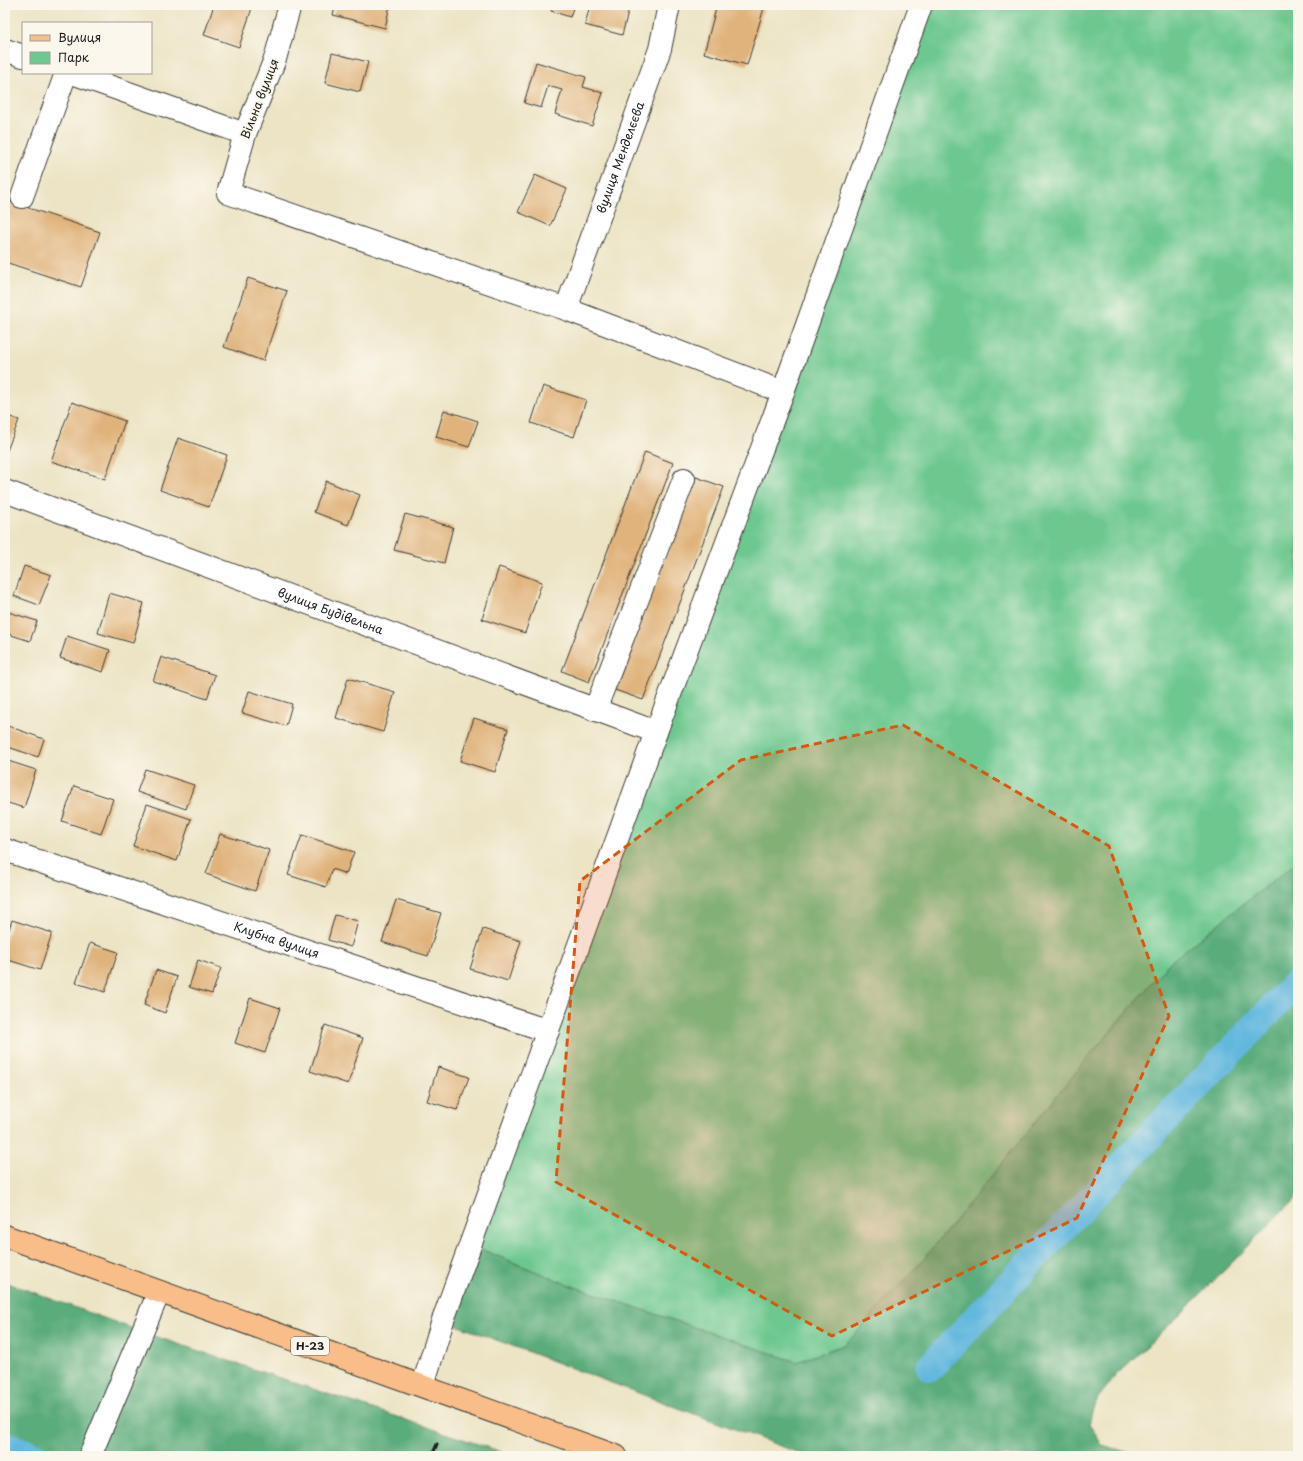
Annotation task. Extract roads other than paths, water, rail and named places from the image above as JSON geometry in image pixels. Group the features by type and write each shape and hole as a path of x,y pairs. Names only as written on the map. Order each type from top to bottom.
{"main road":[{"name":"Н-23","path":"5,1236 616,1456"}],"street":[{"name":"Вільна вулиця","path":"290,5 275,60 245,134 228,193 566,309"},
{"name":"вулиця Менделєєва","path":"566,309 660,49 669,5"},
{"path":"423,1386 443,1320 656,732 783,392 922,5"},
{"path":"5,50 22,56"},
{"path":"22,197 66,74"},
{"path":"75,74 245,134"},
{"path":"566,309 783,392"},
{"path":"595,710 684,479"},
{"name":"вулиця Будівельна","path":"5,492 656,732"},
{"name":"Клубна вулиця","path":"5,850 548,1031"},
{"path":"90,1456 158,1292"}],"waterway":[{"path":"930,1367 1298,981"},
{"path":"5,1445 34,1456"}],"railway":[{"path":"432,1456 437,1444"}]}
